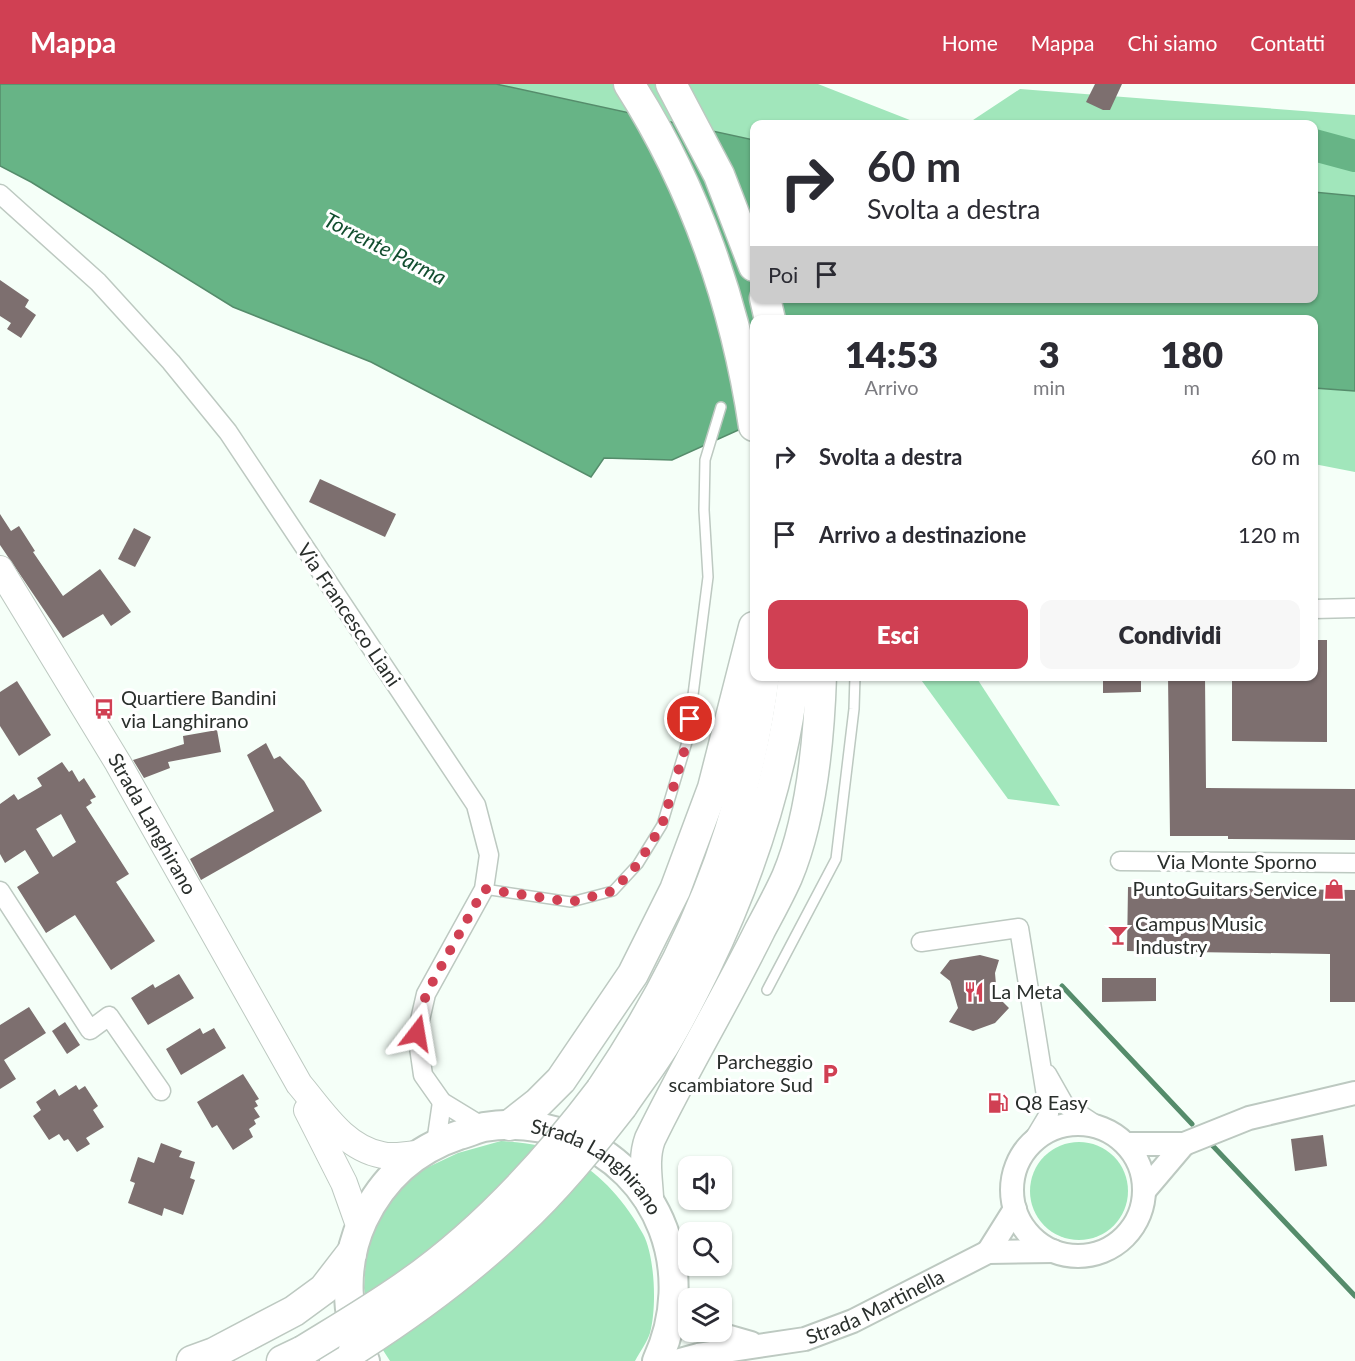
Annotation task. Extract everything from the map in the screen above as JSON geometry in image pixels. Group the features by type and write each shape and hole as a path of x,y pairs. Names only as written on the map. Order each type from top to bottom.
{"highway":[{"path":"629,84 675,166 708,246 735,329 750,406"},
{"path":"671,84 719,175 750,256"},
{"path":"497,1126 538,1103 561,1080 633,974 675,890 713,788 750,643"},
{"path":"351,1357 444,1288 518,1225 583,1155 647,1020 694,930 727,847 758,720 763,681"},
{"path":"292,1356 405,1287 465,1239 612,1098 664,1044 720,937 743,883 765,817 782,751 793,681"},
{"path":"648,1197 646,1149 787,877 799,840 814,767 820,710 820,681"},
{"path":"192,1361 214,1353 294,1311 324,1289 356,1241"}],"main road":[{"name":"Strada Langhirano","path":"0,568 159,834 299,1084 332,1125 364,1149 383,1156 428,1148 497,1126 550,1129 588,1144 621,1167 648,1197 663,1226 680,1288"},
{"name":"Strada Langhirano","path":"299,1084 303,1101 345,1183 356,1241"},
{"name":"Strada Langhirano","path":"351,1357 354,1334 349,1308 348,1281 356,1241 370,1206 384,1186 400,1169 428,1148"},
{"name":"Strada Langhirano","path":"657,1361 678,1305"}],"street":[{"name":"Via Francesco Liani","path":"0,194 98,282 171,362 228,432 476,805 489,855 484,889 426,994 417,1033 423,1074 442,1102 497,1126"},
{"path":"1318,609 1355,608"},
{"name":"Via Monte Sporno","path":"1120,861 1355,863"},
{"path":"0,891 90,1030 109,1016 161,1091"},
{"path":"921,942 1019,928 1049,1114 1031,1144"},
{"path":"1042,1065 1064,1104 1099,1127"},
{"name":"Strada Martinella","path":"1126,1144 1184,1144 1249,1118 1355,1094"},
{"path":"428,1148 442,1102"},
{"name":"Strada Martinella","path":"676,1361 698,1355 806,1339 853,1321 988,1252 1053,1251 1074,1256 1095,1254 1115,1245 1131,1230 1141,1211 1145,1190 1139,1165 1126,1144 1114,1134 1099,1127 1081,1124 1063,1126 1046,1133 1031,1144 1014,1174 1012,1192 1015,1209 1023,1227 1036,1241 1053,1251"},
{"name":"Strada Martinella","path":"1145,1190 1184,1144"},
{"path":"988,1252 1015,1209"},
{"name":"Strada Martinella","path":"732,1338 759,1345"}],"lane":[{"path":"484,889 571,902 613,891 638,864 662,825 687,742 708,577 704,510 705,460 721,407"},
{"path":"767,990 836,859 854,709 855,681"}],"shaded area":[{"path":"496,84 818,84 910,120 750,120 750,139"},
{"path":"1020,89 1355,115 1355,196 1318,192 1318,120 973,120"},
{"path":"1318,388 1355,391 1355,472 1318,465"},
{"path":"922,681 979,681 1060,806 1008,799"},
{"path":"501,1141 546,1147 572,1158 603,1181 637,1223 650,1255 654,1310 650,1333 635,1361 390,1361 372,1333 364,1288 366,1256 375,1225 394,1196 422,1170 458,1153"},
{"path":"1079,1142 1098,1146 1114,1156 1124,1172 1128,1191 1124,1210 1114,1226 1098,1236 1079,1240 1060,1236 1044,1226 1034,1210 1030,1191 1034,1172 1044,1156 1060,1146"}],"water":[{"path":"0,84 496,84 750,139 750,303 1318,303 1318,192 1355,196 1355,391 1318,388 1318,315 750,315 750,425 672,460 604,458 591,477 371,362 233,307 31,182 0,166"}],"building":[{"path":"1095,84 1122,84 1110,110 1103,110 1086,102"},
{"path":"0,280 29,300 25,307 36,315 21,338 7,329 11,323 0,316"},
{"path":"320,479 396,514 385,537 309,502"},
{"path":"0,514 11,531 19,526 35,551 33,552 63,596 100,569 131,612 111,626 103,614 63,638 0,545"},
{"path":"134,528 151,537 135,567 118,559"},
{"path":"1318,640 1327,640 1327,742 1232,741 1232,681 1318,681"},
{"path":"17,681 51,735 19,756 0,726 0,692"},
{"path":"1103,681 1141,681 1141,692 1103,693"},
{"path":"1168,681 1205,681 1206,788 1355,789 1355,840 1170,836"},
{"path":"217,730 221,752 168,762 170,768 144,778 133,760 184,744 183,736"},
{"path":"266,743 274,759 280,756 304,781 322,811 201,880 190,859 274,811 247,755"},
{"path":"62,762 69,772 72,770 79,782 84,778 96,797 90,800 92,803 86,807 129,874 116,882 155,941 111,970 75,915 46,933 17,887 39,873 25,850 5,863 0,854 0,804 14,794 18,800 42,786 37,778","holes":["61,814 76,842 53,857 36,829"]},
{"path":"1128,887 1355,890 1355,1002 1330,1002 1330,954 1127,951"},
{"path":"980,955 999,960 995,973 997,996 1009,1008 995,1023 973,1031 949,1022 958,1008 950,981 940,973 950,960"},
{"path":"179,974 194,998 148,1025 131,998 153,984 155,988"},
{"path":"1102,978 1156,978 1156,1001 1102,1002"},
{"path":"29,1007 46,1033 4,1060 16,1079 0,1089 0,1025"},
{"path":"65,1022 80,1045 67,1054 52,1031"},
{"path":"200,1028 203,1034 214,1028 226,1048 181,1075 166,1049"},
{"path":"243,1074 259,1099 255,1101 258,1106 254,1108 260,1117 254,1120 256,1124 249,1129 253,1137 233,1150 217,1125 212,1128 197,1102"},
{"path":"76,1085 79,1090 85,1086 98,1106 93,1110 104,1127 86,1138 90,1144 77,1152 68,1139 64,1141 59,1134 49,1140 33,1116 41,1110 36,1102 55,1089 59,1096"},
{"path":"1323,1135 1327,1166 1295,1171 1291,1139"},
{"path":"161,1143 182,1151 179,1157 195,1162 190,1178 195,1180 183,1215 164,1208 162,1216 128,1203 135,1183 130,1181 138,1157 154,1163"}],"waterway":[{"name":"Torrente Parma","path":"1318,146 1355,156"},
{"path":"1062,986 1192,1124"},
{"path":"1212,1145 1355,1296"}],"place":[{"name":"Quartiere Bandini via Langhirano","path":"104,709"},
{"name":"PuntoGuitars Service","path":"1334,889"},
{"name":"Campus Music Industry","path":"1118,935"},
{"name":"La Meta","path":"974,992"},
{"name":"Parcheggio scambiatore Sud","path":"830,1074"},
{"name":"Q8 Easy","path":"998,1103"}],"route":[{"path":"417,1033 426,994 484,889 571,902 613,891 638,864 662,825 687,742 690,719"}]}
